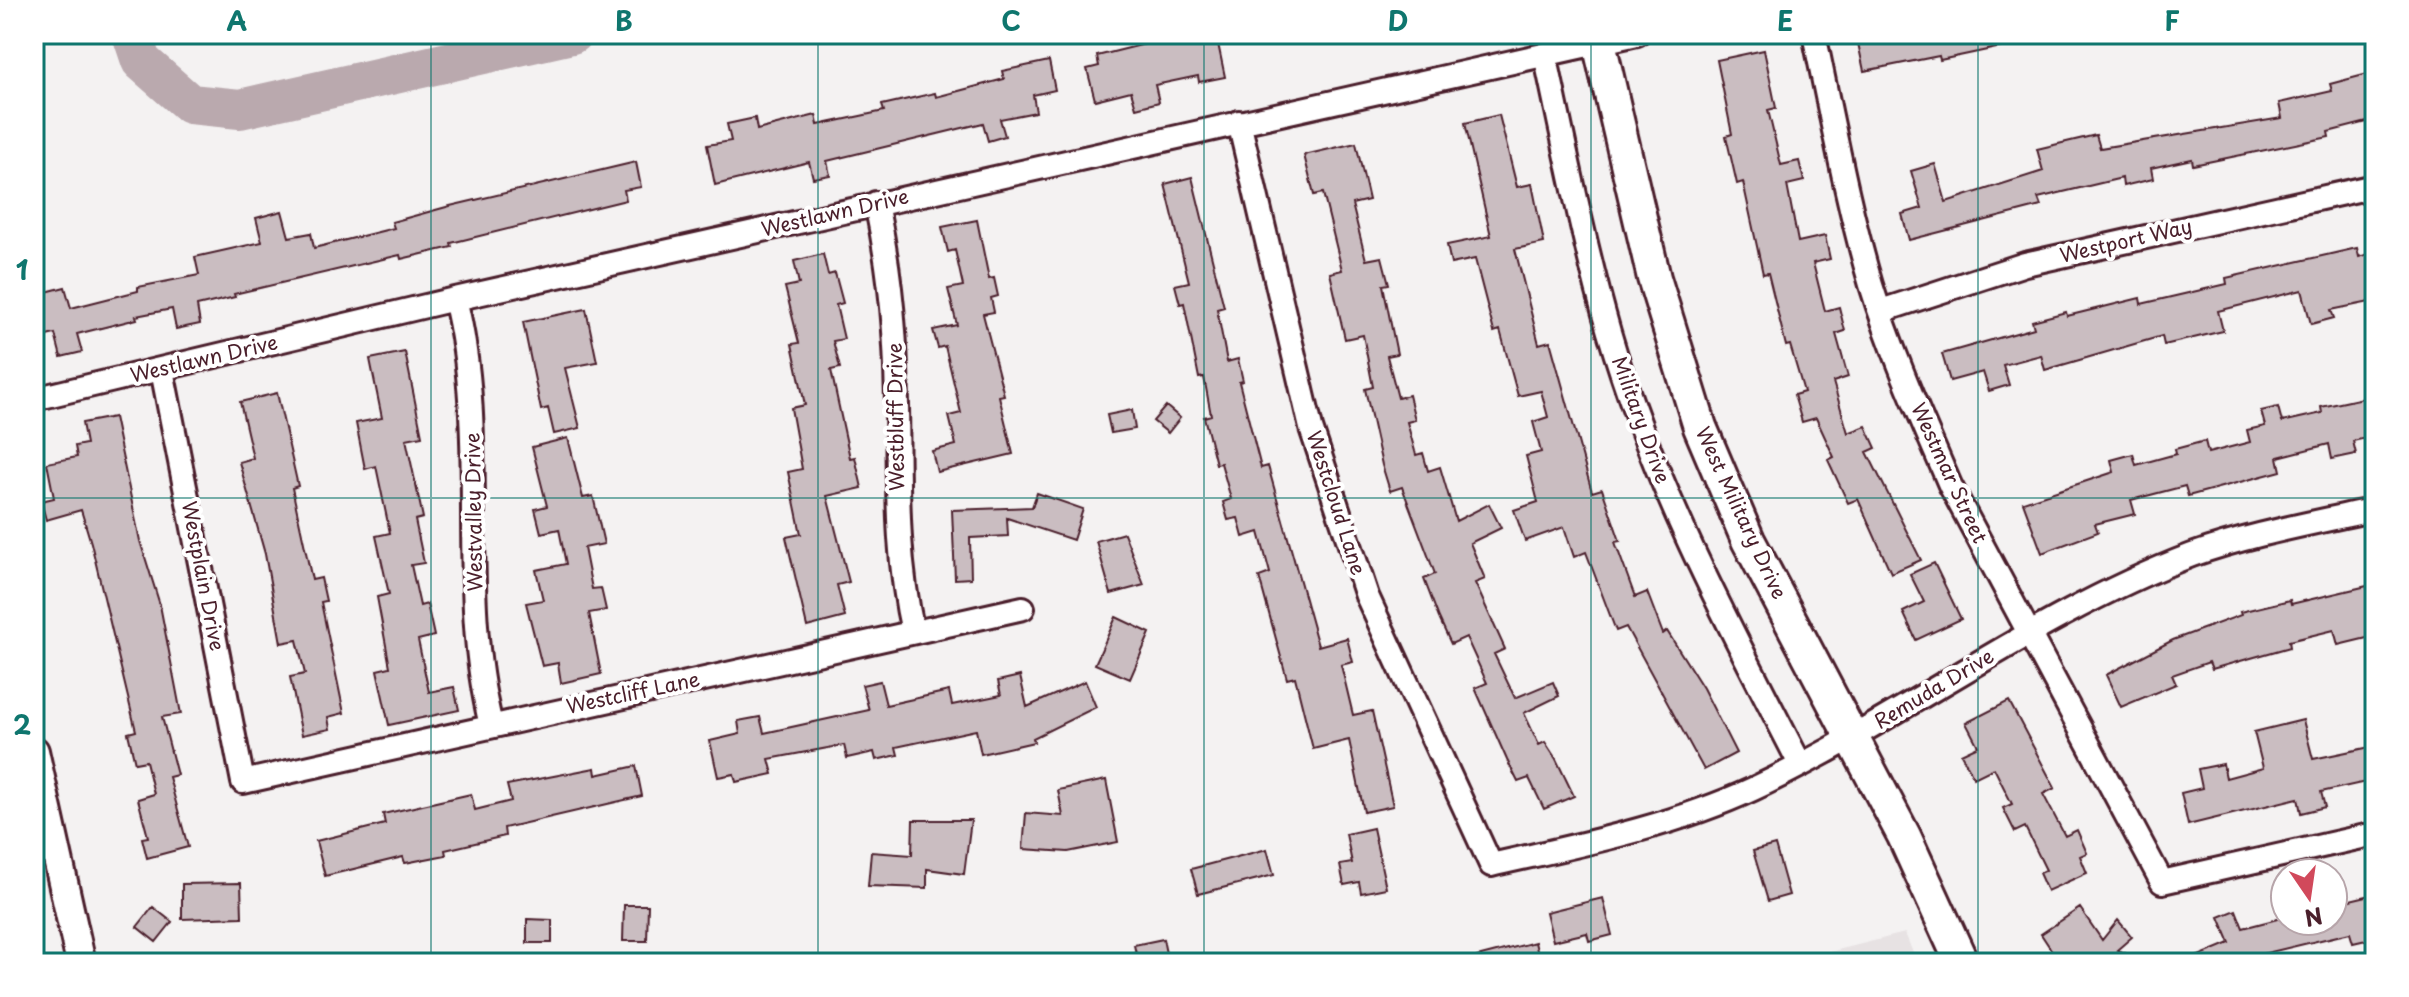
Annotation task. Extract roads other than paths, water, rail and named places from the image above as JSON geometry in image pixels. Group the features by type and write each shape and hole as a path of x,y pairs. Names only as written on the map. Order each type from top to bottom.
{"main road":[{"name":"West Military Drive","path":"1598,38 1654,278 1700,427 1748,540 1923,874 1962,963"}],"street":[{"name":"Westlawn Drive","path":"34,399 455,299 1545,54 1598,38 1637,34"},
{"name":"Westmar Street","path":"1814,34 1863,256 1881,311 1950,485 2162,882 2375,834"},
{"name":"Military Drive","path":"1545,54 1602,307 1643,430 1728,628 1800,764"},
{"name":"Westcloud Lane","path":"1239,122 1311,428 1362,582 1491,865"},
{"name":"Westport Way","path":"1881,311 2025,264 2375,186"},
{"name":"Westbluff Drive","path":"876,203 886,253 895,333 897,526 913,632"},
{"name":"Westvalley Drive","path":"455,299 472,380 477,659 491,725"},
{"name":"Westplain Drive","path":"162,370 243,782"},
{"name":"Remuda Drive","path":"1491,865 1606,839 1707,808 1853,738 2029,632 2194,555 2375,509"},
{"name":"Westcliff Lane","path":"243,782 1023,608"},
{"path":"34,751 81,963"}],"waterway":[{"path":"132,34 141,61 190,104 240,109 572,34"}]}
